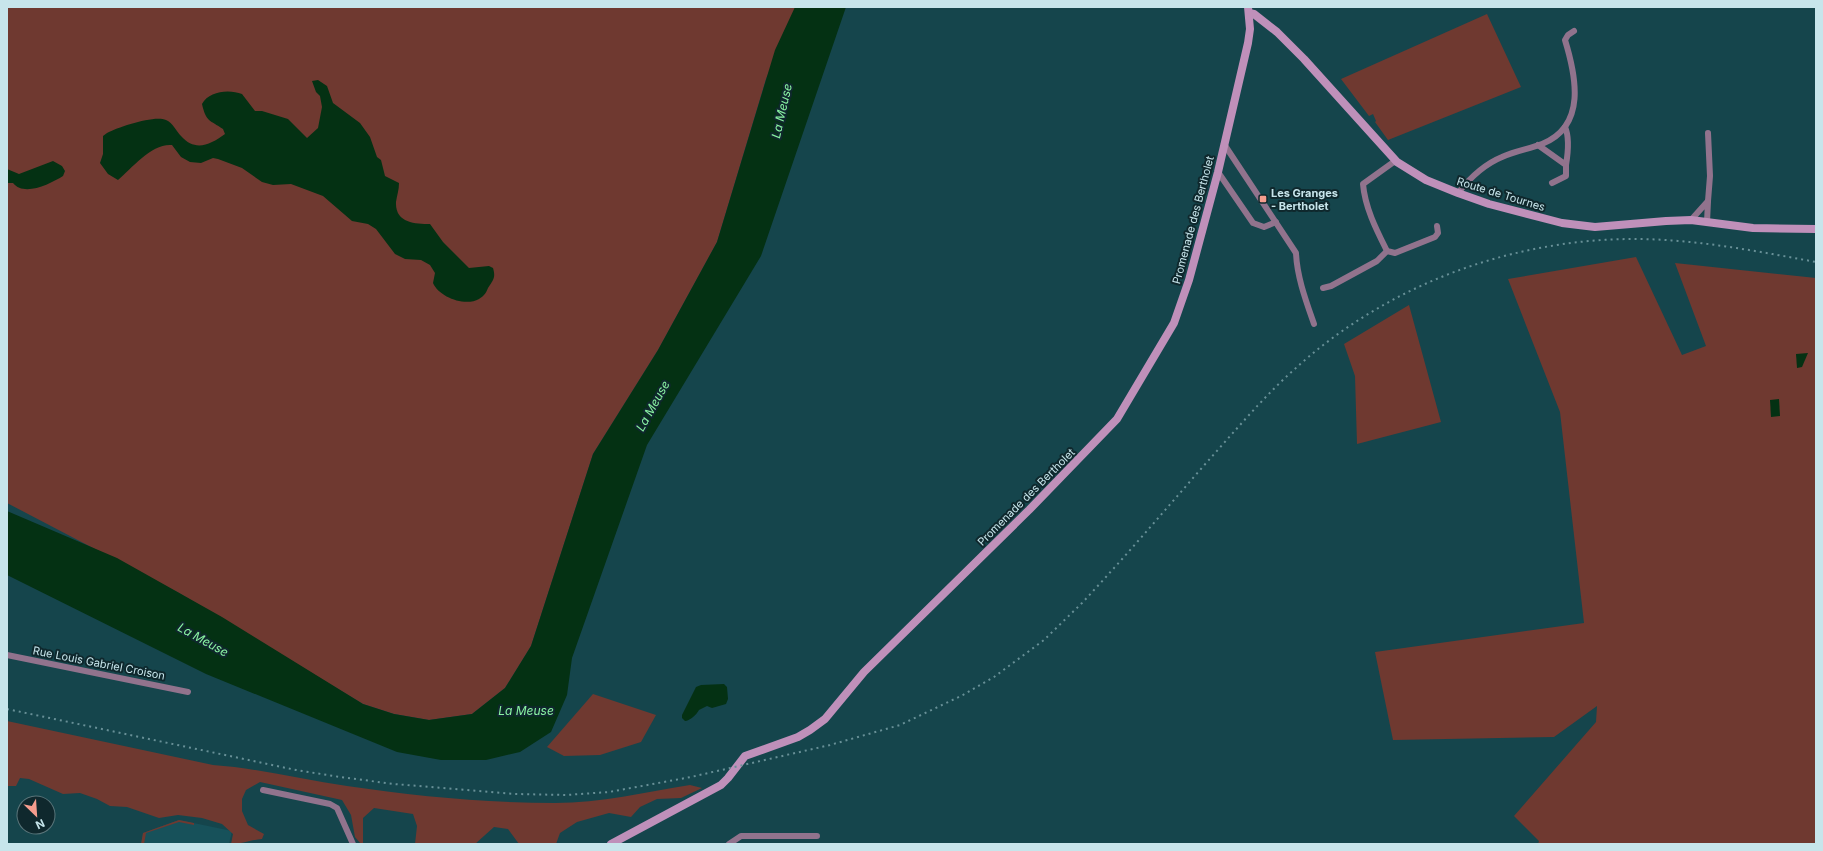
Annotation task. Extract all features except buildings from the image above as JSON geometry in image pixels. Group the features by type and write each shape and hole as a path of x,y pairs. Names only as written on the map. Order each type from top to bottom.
{"street":[{"name":"Promenade des Bertholet","path":"611,844 721,785 731,775 744,756 798,737 820,723 864,672 1029,510 1117,419 1174,323 1189,280 1218,172 1248,43 1250,29 1249,10"},
{"name":"Route de Tournes","path":"1249,10 1288,42 1330,86 1395,161 1426,180 1458,193 1489,204 1562,223 1595,227 1691,220 1753,228 1816,229"},
{"path":"1458,193 1486,165 1502,156 1538,145 1555,137 1565,127 1573,110 1576,87 1572,61 1565,40 1568,35 1574,31"},
{"path":"1552,183 1566,176 1568,153 1567,132 1565,127"},
{"path":"1707,222 1710,176 1708,133"},
{"path":"1224,144 1296,253 1296,264 1314,324"},
{"path":"1538,145 1566,165"},
{"path":"1386,251 1374,226 1363,184 1395,161"},
{"path":"1218,172 1253,222 1264,227 1276,222"},
{"path":"1691,220 1708,201"},
{"path":"1386,251 1395,253 1435,237 1438,233 1437,226"},
{"path":"1322,288 1331,286 1377,261 1386,251"},
{"name":"Rue Louis Gabriel Croison","path":"7,655 188,692"},
{"path":"263,790 330,804 337,808 353,844"},
{"path":"729,844 741,836 818,836"}],"shaded area":[{"path":"7,7 796,7 766,79 717,242 658,350 593,454 531,646 505,688 472,714 429,720 394,714 363,704 179,593 7,503"},
{"path":"1487,14 1521,87 1388,140 1375,122 1376,121 1373,114 1369,116 1341,79"},
{"path":"1636,257 1682,355 1706,346 1675,263 1816,278 1816,844 1538,844 1539,841 1514,816 1596,722 1597,706 1554,737 1393,740 1375,652 1584,623 1560,412 1508,279"},
{"path":"1409,305 1441,422 1357,444 1355,376 1344,344"},
{"path":"593,694 656,715 641,742 600,755 564,756 547,747"},
{"path":"7,721 213,765 247,769 347,786 425,796 503,802 572,803 623,797 690,785 702,788 681,798 657,799 640,807 631,817 609,813 577,822 560,833 556,844 519,844 508,829 494,827 475,844 415,844 417,826 413,814 374,808 363,818 363,844 361,844 355,837 351,815 342,800 260,782 246,790 242,799 242,811 248,825 264,834 262,839 231,844 233,834 222,824 202,818 178,815 159,818 127,807 110,806 97,799 80,793 63,794 29,779 20,778 16,786 7,786"},
{"path":"179,820 232,831 229,844 141,844 143,833"},
{"path":"179,820 194,823 194,825 179,822 146,833 144,844 141,844 143,833"}],"water":[{"name":"La Meuse","path":"795,7 846,7 761,256 647,445 572,658 567,695 551,732 520,752 486,760 441,760 397,752 206,674 7,575 7,511 117,558 222,617 363,704 394,714 429,720 472,714 505,688 531,646 593,454 658,350 717,242 775,50"},
{"path":"318,80 327,86 333,103 360,123 370,137 377,157 381,160 385,176 399,183 396,202 397,209 402,218 412,223 430,224 443,242 469,268 489,266 493,268 494,279 484,296 467,302 446,296 436,288 433,283 435,273 430,265 421,260 405,259 395,254 376,229 368,224 352,221 323,196 291,184 273,185 262,182 242,168 218,159 213,158 201,163 190,162 181,157 172,145 165,145 150,152 118,180 108,174 100,163 103,154 103,136 120,128 145,120 166,120 171,123 186,141 192,144 203,145 214,141 225,134 223,129 207,117 202,104 209,96 220,92 237,92 242,94 255,111 262,111 288,119 307,138 318,128 322,107 320,96 316,92 312,81"},
{"path":"53,161 62,166 65,171 63,176 51,182 37,188 30,189 18,187 13,183 7,183 7,169 19,174"},
{"path":"1808,353 1802,367 1797,368 1796,354"},
{"path":"1779,399 1780,416 1771,417 1770,400"},
{"path":"724,684 727,687 728,699 726,704 712,708 707,706 699,710 687,721 682,718 682,715 696,687 701,685"}],"railway":[{"path":"7,709 296,770 394,784 515,794 566,795 609,792 691,777 830,745 900,725 963,695 994,677 1044,640 1098,586 1207,462 1262,401 1285,378 1333,338 1371,312 1411,290 1454,272 1497,258 1542,247 1588,241 1634,239 1703,243 1816,262"}],"place":[{"name":"Les Granges - Bertholet","path":"1263,199"}]}
